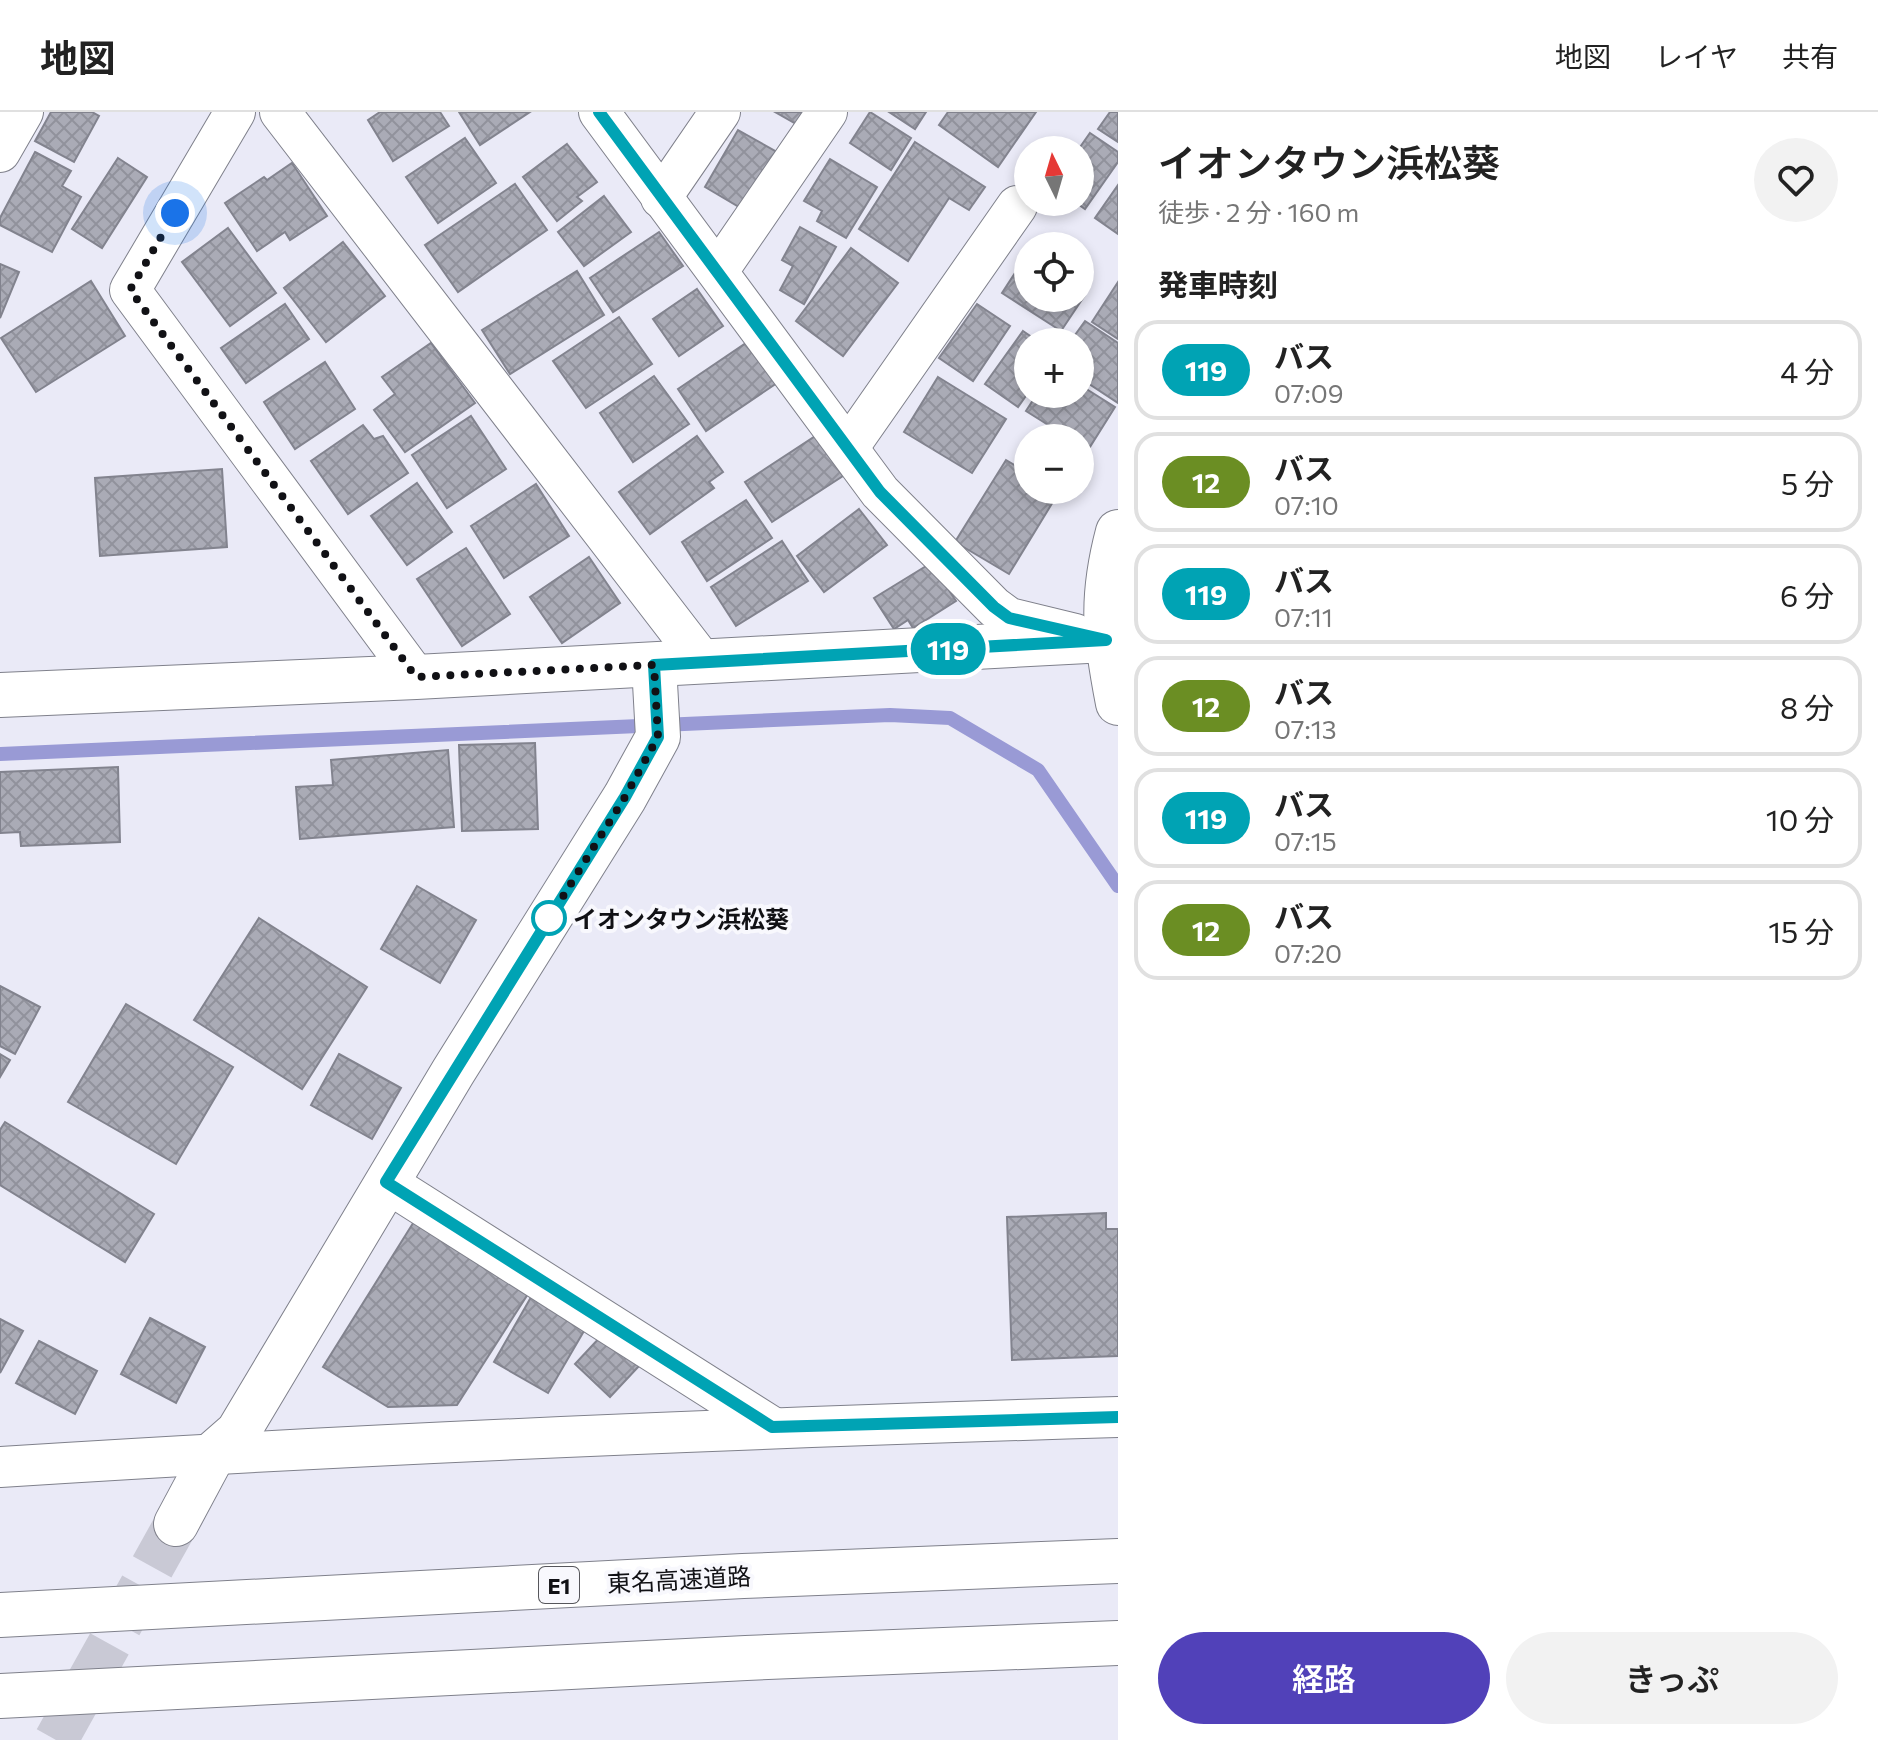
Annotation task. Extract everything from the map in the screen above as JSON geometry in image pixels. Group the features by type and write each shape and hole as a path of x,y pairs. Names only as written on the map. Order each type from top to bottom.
{"main road":[{"path":"1118,532 1105,611 1106,640 1118,703"},
{"path":"0,695 416,677 655,677 703,662 1106,640"},
{"path":"176,1524 214,1453 238,1432 386,1182 625,797 658,737 655,677"},
{"name":"東名高速道路","path":"0,1615 743,1576 1118,1561"},
{"path":"0,1696 746,1658 1118,1643"}],"street":[{"path":"0,152 23,112"},
{"path":"235,112 130,290 416,677"},
{"path":"280,112 703,662"},
{"path":"599,112 880,492 994,607 1009,618 1106,640"},
{"path":"661,198 720,112"},
{"path":"718,271 827,112"},
{"path":"848,448 1014,210"},
{"path":"386,1182 772,1427"},
{"path":"0,1467 214,1453 772,1427 1118,1417"}],"building":[{"path":"51,112 92,112 99,116 74,162 35,141"},
{"path":"380,112 440,112 449,126 393,161 368,120"},
{"path":"459,112 530,112 480,145"},
{"path":"775,112 803,112 796,124"},
{"path":"870,112 911,138 891,170 850,143"},
{"path":"889,112 926,112 915,129"},
{"path":"948,112 1036,112 1019,136 1014,136 1014,144 998,167 939,125"},
{"path":"1110,112 1118,112 1118,142 1098,129"},
{"path":"738,130 784,156 751,214 705,187"},
{"path":"1090,133 1118,152 1118,162 1094,196 1094,136 1088,136"},
{"path":"465,138 496,183 438,223 406,177"},
{"path":"915,142 985,187 969,210 949,198 908,261 859,229"},
{"path":"567,144 597,182 577,197 582,201 557,221 523,177"},
{"path":"35,152 71,171 62,186 81,197 52,252 0,225 0,218"},
{"path":"118,158 147,177 102,248 72,229"},
{"path":"830,159 877,187 846,238 817,221 822,211 804,201"},
{"path":"292,163 327,216 290,240 285,232 257,251 225,203"},
{"path":"515,184 547,230 458,292 425,245"},
{"path":"1118,185 1118,234 1095,218"},
{"path":"604,196 631,232 584,266 558,232"},
{"path":"800,227 836,247 804,304 780,290 793,266 782,260"},
{"path":"228,228 276,293 230,326 182,262"},
{"path":"659,232 683,266 613,312 590,278"},
{"path":"343,242 385,296 326,342 284,288"},
{"path":"851,248 898,283 843,356 796,321"},
{"path":"0,264 19,272 0,318"},
{"path":"577,271 604,315 510,374 482,330"},
{"path":"1014,274 1014,301 1002,293"},
{"path":"91,281 125,336 36,392 1,338"},
{"path":"1118,282 1118,339 1092,322"},
{"path":"697,289 723,326 679,356 653,319"},
{"path":"285,304 309,339 246,383 221,348"},
{"path":"977,304 1010,326 973,381 939,358"},
{"path":"1032,312 1074,312 1063,328 1056,328"},
{"path":"619,317 652,364 586,408 553,361"},
{"path":"1085,321 1118,343 1118,403 1094,387 1094,328 1080,328"},
{"path":"749,341 777,383 706,431 678,389"},
{"path":"431,343 475,403 405,452 374,410 395,394 382,377"},
{"path":"1014,344 1014,404 985,384"},
{"path":"325,362 355,409 295,449 264,402"},
{"path":"654,376 689,424 633,462 600,413"},
{"path":"938,377 1006,419 972,473 904,432"},
{"path":"1094,394 1115,407 1094,440 1094,424 1047,424 1026,411 1028,408 1094,408"},
{"path":"471,416 506,469 447,508 412,455"},
{"path":"363,425 374,439 383,436 408,473 348,514 311,461"},
{"path":"817,435 843,476 772,522 745,482"},
{"path":"697,436 723,472 709,482 714,488 650,534 619,492"},
{"path":"1006,460 1014,465 1014,504 1052,504 1009,574 955,542"},
{"path":"222,469 227,547 100,556 95,478"},
{"path":"417,483 452,532 407,565 371,516"},
{"path":"536,484 569,536 504,578 471,526"},
{"path":"746,500 772,538 707,581 682,542"},
{"path":"859,509 887,545 824,592 797,556"},
{"path":"782,541 808,581 736,626 711,587"},
{"path":"466,548 510,614 462,646 417,579"},
{"path":"589,557 620,603 562,643 530,597"},
{"path":"931,563 956,601 913,628 908,620 894,629 874,598"},
{"path":"535,743 538,829 462,831 459,745"},
{"path":"448,750 454,827 300,839 296,787 333,785 331,760"},
{"path":"118,767 120,842 21,846 20,832 0,833 0,772"},
{"path":"417,886 476,920 440,983 381,949"},
{"path":"259,918 367,987 302,1089 194,1020"},
{"path":"0,986 40,1007 15,1054 0,1046"},
{"path":"126,1004 233,1067 176,1164 68,1102"},
{"path":"0,1054 10,1060 0,1077"},
{"path":"339,1054 401,1088 372,1139 311,1105"},
{"path":"5,1122 154,1214 125,1262 0,1185 0,1130"},
{"path":"420,1212 535,1283 457,1405 388,1407 323,1367"},
{"path":"1106,1213 1106,1229 1118,1229 1118,1356 1012,1360 1007,1217"},
{"path":"534,1292 588,1324 548,1393 494,1362"},
{"path":"150,1318 205,1347 176,1403 121,1374"},
{"path":"0,1319 23,1331 0,1373"},
{"path":"604,1333 639,1366 610,1397 575,1364"},
{"path":"39,1341 97,1371 75,1414 16,1383"}],"waterway":[{"path":"0,754 890,715 950,718 1038,770 1118,886"}],"tunnel":[{"path":"56,1740 176,1524"}],"bus line":[{"name":"119","path":"599,112 880,492 994,607 1009,618 1106,640 654,665 658,737 625,797 386,1182 772,1427 1118,1417"}],"place":[{"name":"イオンタウン浜松葵","path":"549,918"}],"route":[{"path":"175,213 130,290 416,677 654,665 658,737 625,797 547,922 549,918"}]}
